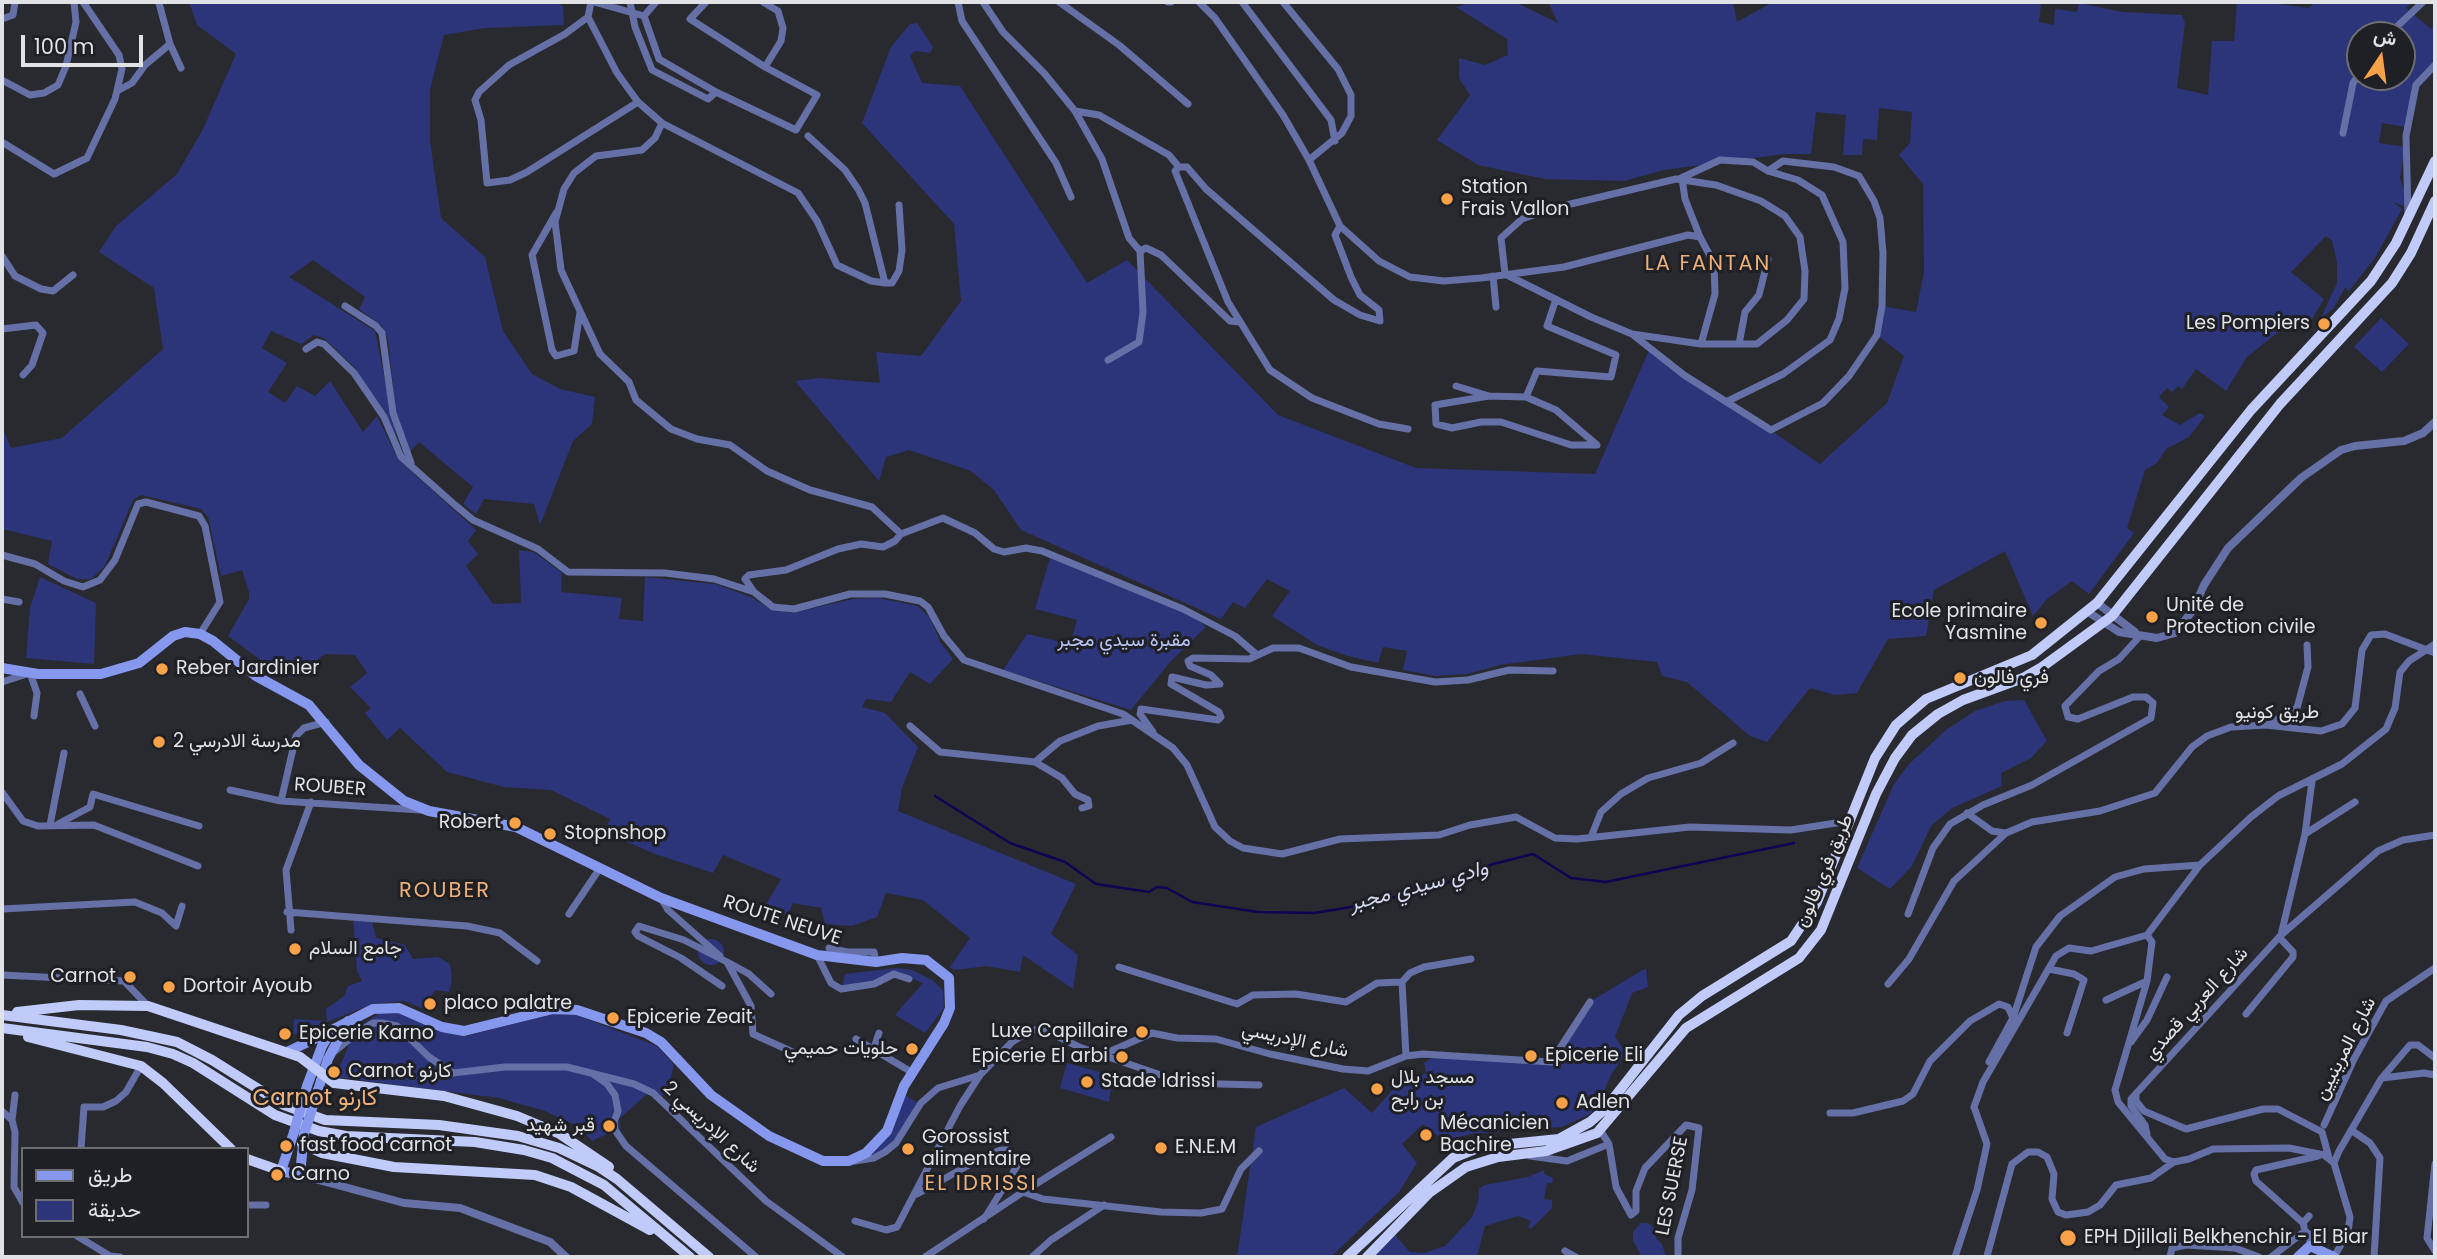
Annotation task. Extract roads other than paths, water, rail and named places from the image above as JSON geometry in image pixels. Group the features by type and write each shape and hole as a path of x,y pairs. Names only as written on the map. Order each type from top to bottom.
{"highway":[{"path":"1348,1257 1453,1158 1480,1147 1559,1139 1590,1122 1605,1109 1679,1015 1702,996 1791,941 1818,902 1882,745 1916,705 2017,663 2042,649 2098,603 2251,410 2371,281 2408,218 2435,161"},
{"name":"طريق فري فالون","path":"1367,1257 1429,1193 1477,1161 1546,1151 1589,1138 1600,1130 1686,1028 1711,1009 1780,972 1812,944 1827,919 1881,783 1912,735 1951,706 2042,667 2102,624 2122,606 2280,404 2392,282 2410,253 2435,201"},
{"path":"2110,590 2111,603 2122,606"},
{"path":"2,1013 79,1005 148,1006 287,1052 318,1069 334,1083 474,1102 560,1133 599,1158 709,1257"},
{"path":"2,1013 133,1031 177,1042 212,1060 284,1105 326,1120 439,1125 537,1141 571,1152 599,1167 665,1219"},
{"path":"2,1029 141,1066 163,1083 229,1147"},
{"path":"2,1029 137,1045 173,1054 193,1063 275,1115 318,1131 475,1142 524,1150 552,1158 604,1185 688,1256"},
{"path":"298,1137 322,1153 394,1167 536,1175 571,1187 614,1209 688,1256"},
{"path":"248,1159 281,1171"}],"main road":[{"path":"2,668 30,673 111,672 139,663 173,636 186,632 200,634"},
{"name":"ROUTE NEUVE","path":"200,634 213,641 256,676 303,701 326,722 359,765 404,801 429,811 516,827 661,898 817,956 876,962 902,958 926,960 949,978 950,1007 944,1023 912,1073 887,1131 866,1153 849,1161"},
{"path":"287,1052 373,1009 385,1007 414,1012 442,1027 464,1031 553,1009 577,1010 646,1033 661,1042 710,1095 769,1136 823,1161 849,1161"},
{"path":"332,1030 318,1069 319,1088 298,1137 281,1171 300,1175 298,1137 308,1084 318,1069 328,1059 349,1021"},
{"path":"308,1084 319,1088"},
{"path":"2298,1257 2310,1246 2334,1257"}],"street":[{"path":"2,19 13,15 15,2"},
{"path":"2,80 30,95 44,93 58,85 66,66 76,22 74,2"},
{"path":"2,142 54,174 74,167 87,158 117,91 122,69 119,55 83,2"},
{"path":"638,102 527,172 510,180 487,183 481,120 475,100 479,92 509,65 565,34 588,17 592,2 644,16 659,59 716,92 796,130 817,95 765,67 690,19 706,2"},
{"path":"630,2 635,27 652,70 708,99 716,92"},
{"path":"644,16 656,2"},
{"path":"763,2 778,11 783,28 781,41 765,67"},
{"path":"958,2 962,21 1056,163 1071,197"},
{"path":"983,2 1003,32 1044,73 1074,111 1102,159 1129,238 1140,251 1143,312 1139,342 1108,360"},
{"path":"1059,2 1119,45 1188,104"},
{"path":"1199,2 1215,18 1283,115 1309,160 1340,226 1378,261 1410,277 1444,281 1564,267 1688,235 1700,237"},
{"path":"1242,2 1331,120 1335,141"},
{"path":"1283,2 1338,69 1351,95 1351,116 1335,141 1309,160"},
{"path":"2403,21 2423,2"},
{"path":"159,3 170,44 181,68"},
{"path":"588,17 617,73 638,102 662,123 798,194 817,221 837,265 871,281 892,283 899,271 902,250 899,205"},
{"path":"117,91 132,83 145,65 170,44"},
{"path":"2408,218 2406,136 2416,85 2435,65"},
{"path":"2343,133 2351,91"},
{"path":"1074,111 1099,115 1169,155 1179,167"},
{"path":"662,123 655,138 642,150 597,156 574,173 564,189 555,238 561,270 600,354 629,382 636,400 652,416 671,429 697,439 730,445 767,471 810,490 872,508 901,534"},
{"path":"808,136 845,170 858,189 865,203 885,283"},
{"path":"1505,274 1501,238 1522,219 1578,202 1680,179 1720,160 1753,162 1768,171 1798,180 1822,195 1843,242 1845,288 1839,319 1829,340 1783,374 1728,401"},
{"path":"1505,274 1632,334 1684,375 1771,430 1823,403 1849,376 1877,335 1883,253 1880,218 1859,176 1834,167 1783,161 1768,171"},
{"path":"1179,167 1187,167 1206,189 1334,300 1360,315 1380,321"},
{"path":"1179,167 1175,177 1239,322 1270,370 1312,398 1379,424 1408,429"},
{"path":"1680,179 1700,237 1714,263 1715,294 1702,344"},
{"path":"1632,334 1702,344 1757,344 1775,332 1804,299 1805,271 1800,237 1785,216 1761,201 1716,185 1680,179"},
{"path":"559,210 548,223 532,255 552,350 556,356 574,351 580,311"},
{"path":"1332,211 1335,235 1360,295 1379,310 1380,331"},
{"path":"1335,235 1340,226"},
{"path":"541,241 555,238"},
{"path":"1140,251 1152,249 1212,306 1230,321 1239,322"},
{"path":"2,256 23,283 41,289 53,291 73,275"},
{"path":"1739,344 1745,312 1759,295 1768,259"},
{"path":"1493,276 1496,307"},
{"path":"1526,397 1537,371 1611,377 1616,355 1547,326 1556,299"},
{"path":"345,306 376,326 382,333 393,413 412,467"},
{"path":"2,329 36,325 43,333 32,365 23,375"},
{"path":"306,349 317,342 324,344 354,373 384,417 401,457 473,520 538,549 568,572 665,573 714,579 754,592"},
{"path":"1456,386 1489,396"},
{"path":"1489,396 1526,397 1556,410 1597,445 1571,445 1501,422 1481,422 1452,428 1436,424 1434,405 1489,396"},
{"path":"2088,612 2102,624 2119,632 2140,636 2163,637 2180,629 2228,548 2273,502 2341,450 2355,446 2404,442 2423,433 2435,422"},
{"path":"2,555 35,564 64,581 83,587 100,580 115,560 138,504 146,502 199,516 205,526 220,602 200,634"},
{"path":"1256,654 1235,636 1183,609 1042,551 1026,548 1004,552 994,549 975,533 943,517 901,534 895,541 883,547 861,544 838,549 786,570 749,575 745,579 754,592 774,607 794,609 850,594 885,594 912,598 928,607 944,636 964,660 980,663 1133,719 1173,748 1186,765 1215,827 1230,841 1258,853 1282,854 1340,839 1439,835 1470,825 1516,817 1555,838 1690,827 1791,830 1849,821"},
{"path":"2,599 19,602"},
{"path":"2098,603 2140,636"},
{"name":"طريق كونيو","path":"2006,833 2032,822 2100,811 2155,793 2192,747 2207,736 2231,727 2266,725 2321,731 2342,724 2355,708 2362,650 2371,635 2385,634 2431,651"},
{"path":"1908,914 1933,848 1950,824 1967,813 2032,785 2151,718 2153,704 2146,697 2133,697 2078,719 2068,717 2065,706 2099,671 2119,659 2140,636"},
{"path":"1983,1082 2056,956 2069,948 2091,951 2147,935 2200,865 2278,796 2312,781 2368,747 2386,729 2395,708 2400,672 2409,661 2431,651 2435,644"},
{"path":"2266,725 2297,708 2308,667 2307,645"},
{"path":"1155,735 1140,714 1141,709 1217,719 1221,717 1219,712 1171,684 1172,677 1206,685 1220,684 1212,675 1190,666 1190,659 1232,660 1273,648 1299,648 1351,667 1435,682 1468,680 1509,670 1553,671"},
{"path":"2,682 30,673 37,693 34,716"},
{"path":"80,694 95,726"},
{"path":"1035,762 1060,741 1098,726 1133,719"},
{"path":"281,801 296,736 304,728 326,722"},
{"path":"910,726 940,752 1035,762 1062,778 1075,794 1088,800 1089,806 1082,808"},
{"path":"1591,837 1601,812 1621,793 1648,778 1701,764 1733,743"},
{"path":"52,826 64,753"},
{"path":"2246,1014 2293,957 2293,952 2280,936 2305,834 2312,781"},
{"name":"ROUBER","path":"230,790 281,801 429,811"},
{"path":"2,792 23,821 38,826 94,825 198,866"},
{"path":"52,826 90,807 93,794 199,825"},
{"path":"291,930 287,912 286,870 311,802"},
{"path":"2305,834 2356,802"},
{"path":"1967,813 1992,831 2006,833"},
{"path":"1888,984 1909,958 1954,881 2006,833"},
{"name":"شارع العربي قصدي","path":"2136,1094 2280,936 2378,852 2403,840 2435,835"},
{"path":"1955,1257 1977,1190 1987,1144 1975,1107 2000,1039 2013,1018 2036,947 2044,933 2076,903 2115,877 2128,873 2200,865"},
{"path":"569,914 600,867"},
{"path":"661,898 667,910 727,962 751,1006 754,1034 797,1054"},
{"path":"2,909 135,902 162,913 176,926 182,906"},
{"path":"287,912 467,926 500,933 537,961"},
{"path":"722,986 681,958 635,933 641,926 684,940 749,974 771,994"},
{"path":"2147,935 2153,946 2147,981 2115,1097 2165,1159 2174,1161"},
{"path":"829,948 847,952 874,952 876,962"},
{"path":"817,956 831,983 841,989 874,984 894,974 909,979"},
{"name":"شارع الإدريسي","path":"1119,967 1219,996 1237,1004 1253,995 1296,994 1346,1002 1377,983 1402,982 1410,973 1424,967 1471,959"},
{"name":"شارع المرينيين","path":"2324,1125 2354,1059 2386,1001 2435,968"},
{"path":"2049,969 2080,976 2084,980 2067,1033"},
{"path":"2,975 124,981 148,1006"},
{"path":"2128,1045 2147,1020 2167,977"},
{"path":"2106,1000 2147,981"},
{"path":"1402,982 1406,1056"},
{"name":"شارع الإدريسي","path":"1102,1055 1152,1033 1177,1038 1216,1039 1270,1054 1343,1069 1368,1070 1406,1056 1423,1054 1551,1062 1590,1002"},
{"path":"1830,1114 1853,1113 1903,1101 1913,1094 1930,1061 1970,1021 1999,1004 2008,1007 2013,1018"},
{"name":"شارع الإدريسي 2","path":"328,1059 357,1033 373,1023 382,1023 397,1026 429,1057 453,1073 505,1067 586,1070 653,1093 766,1201 843,1257"},
{"path":"855,1221 886,1230 897,1227 960,1106 980,1075 1013,1042 1038,1029 1102,1055 1184,1083 1259,1085"},
{"path":"874,1048 879,1033"},
{"path":"856,1039 912,1073"},
{"path":"2334,1163 2381,1079 2410,1045 2418,1045 2435,1058"},
{"path":"81,1147 84,1107 103,1107 116,1101 126,1091 141,1066"},
{"path":"586,1070 607,1084 615,1096 618,1111 615,1130 626,1146 756,1257"},
{"path":"2381,1079 2424,1073 2435,1075"},
{"path":"849,1161 874,1158 885,1152 895,1143 921,1103 938,1088 980,1075"},
{"path":"2136,1094 2131,1099 2131,1107 2145,1125 2148,1137"},
{"path":"2136,1094 2136,1101 2144,1111 2186,1129 2263,1109 2278,1110 2322,1132 2328,1157 2334,1163 2350,1217 2348,1232 2334,1257"},
{"path":"15,1095 12,1120 15,1132 13,1187 21,1200"},
{"path":"2,1111 12,1120"},
{"name":"LES SUERSE","path":"1600,1130 1609,1144 1616,1187 1631,1215 1636,1211 1636,1191 1645,1168 1686,1125 1699,1128 1692,1190 1678,1238 1678,1257"},
{"path":"2351,1130 2370,1143 2380,1158 2374,1257"},
{"path":"925,1257 1111,1137"},
{"path":"1519,1154 1567,1161 1609,1144"},
{"path":"1987,1256 2012,1164 2028,1152 2038,1152 2046,1157 2054,1174 2052,1199 2058,1212 2066,1215 2088,1212 2100,1205 2116,1185 2151,1178 2174,1161 2213,1149 2289,1148 2324,1155 2334,1163"},
{"path":"916,1195 985,1156 1008,1150 1016,1157 1017,1166 982,1221"},
{"path":"1023,1192 1043,1199 1161,1212 1214,1211 1227,1204 1241,1169 1259,1151"},
{"path":"2310,1246 2310,1235 2304,1227 2256,1181 2254,1174 2256,1170 2324,1155"},
{"path":"2435,1164 2427,1238 2435,1251"},
{"path":"300,1175 404,1203 460,1208 550,1242 566,1257"},
{"path":"248,1205 266,1205"},
{"path":"1032,1257 1051,1240 1104,1205"},
{"path":"2271,1257 2304,1227 2309,1216"},
{"path":"81,1238 110,1256 120,1257"},
{"path":"2170,1257 2172,1248 2186,1245 2235,1248 2259,1257"},
{"path":"1565,1251 1576,1257"}],"waterway":[{"name":"وادي سيدي مجبر","path":"935,796 1010,843 1065,862 1096,884 1149,892 1157,887 1167,888 1192,902 1258,912 1314,913 1370,904 1449,882 1493,864 1533,854 1571,878 1606,882 1794,843"}],"place":[{"name":"Station Frais Vallon","path":"1447,199"},
{"name":"Les Pompiers","path":"2324,324"},
{"name":"Unité de Protection civile","path":"2152,617"},
{"name":"Ecole primaire Yasmine","path":"2041,623"},
{"name":"Reber Jardinier","path":"162,669"},
{"name":"فري فالون","path":"1960,678"},
{"name":"مدرسة الادرسي 2","path":"159,742"},
{"name":"Robert","path":"515,823"},
{"name":"Stopnshop","path":"550,834"},
{"name":"جامع السلام","path":"295,949"},
{"name":"Carnot","path":"130,977"},
{"name":"Dortoir Ayoub","path":"169,987"},
{"name":"placo palatre","path":"430,1004"},
{"name":"Epicerie Zeait","path":"613,1018"},
{"name":"Luxe Capillaire","path":"1142,1032"},
{"name":"Epicerie Karno","path":"285,1034"},
{"name":"حلويات حميمي","path":"912,1049"},
{"name":"Epicerie Eli","path":"1531,1056"},
{"name":"Epicerie El arbi","path":"1122,1057"},
{"name":"Carnot كارنو","path":"334,1072"},
{"name":"Stade Idrissi","path":"1087,1082"},
{"name":"مسجد بلال بن رابح","path":"1377,1089"},
{"name":"Adlen","path":"1562,1103"},
{"name":"قبر شهيد","path":"609,1126"},
{"name":"Mécanicien Bachire","path":"1426,1135"},
{"name":"fast food carnot","path":"286,1146"},
{"name":"E.N.E.M","path":"1161,1148"},
{"name":"Gorossist alimentaire","path":"908,1149"},
{"name":"Carno","path":"277,1175"},
{"name":"EPH Djillali Belkhenchir - El Biar","path":"2068,1238"}],"district":[{"name":"LA FANTAN","path":"1708,265"},
{"name":"ROUBER","path":"445,892"},
{"name":"Carnot كارنو","path":"315,1099"},
{"name":"EL IDRISSI","path":"981,1185"}],"park label":[{"name":"مقبرة سيدي مجبر","path":"1124,641"}]}
